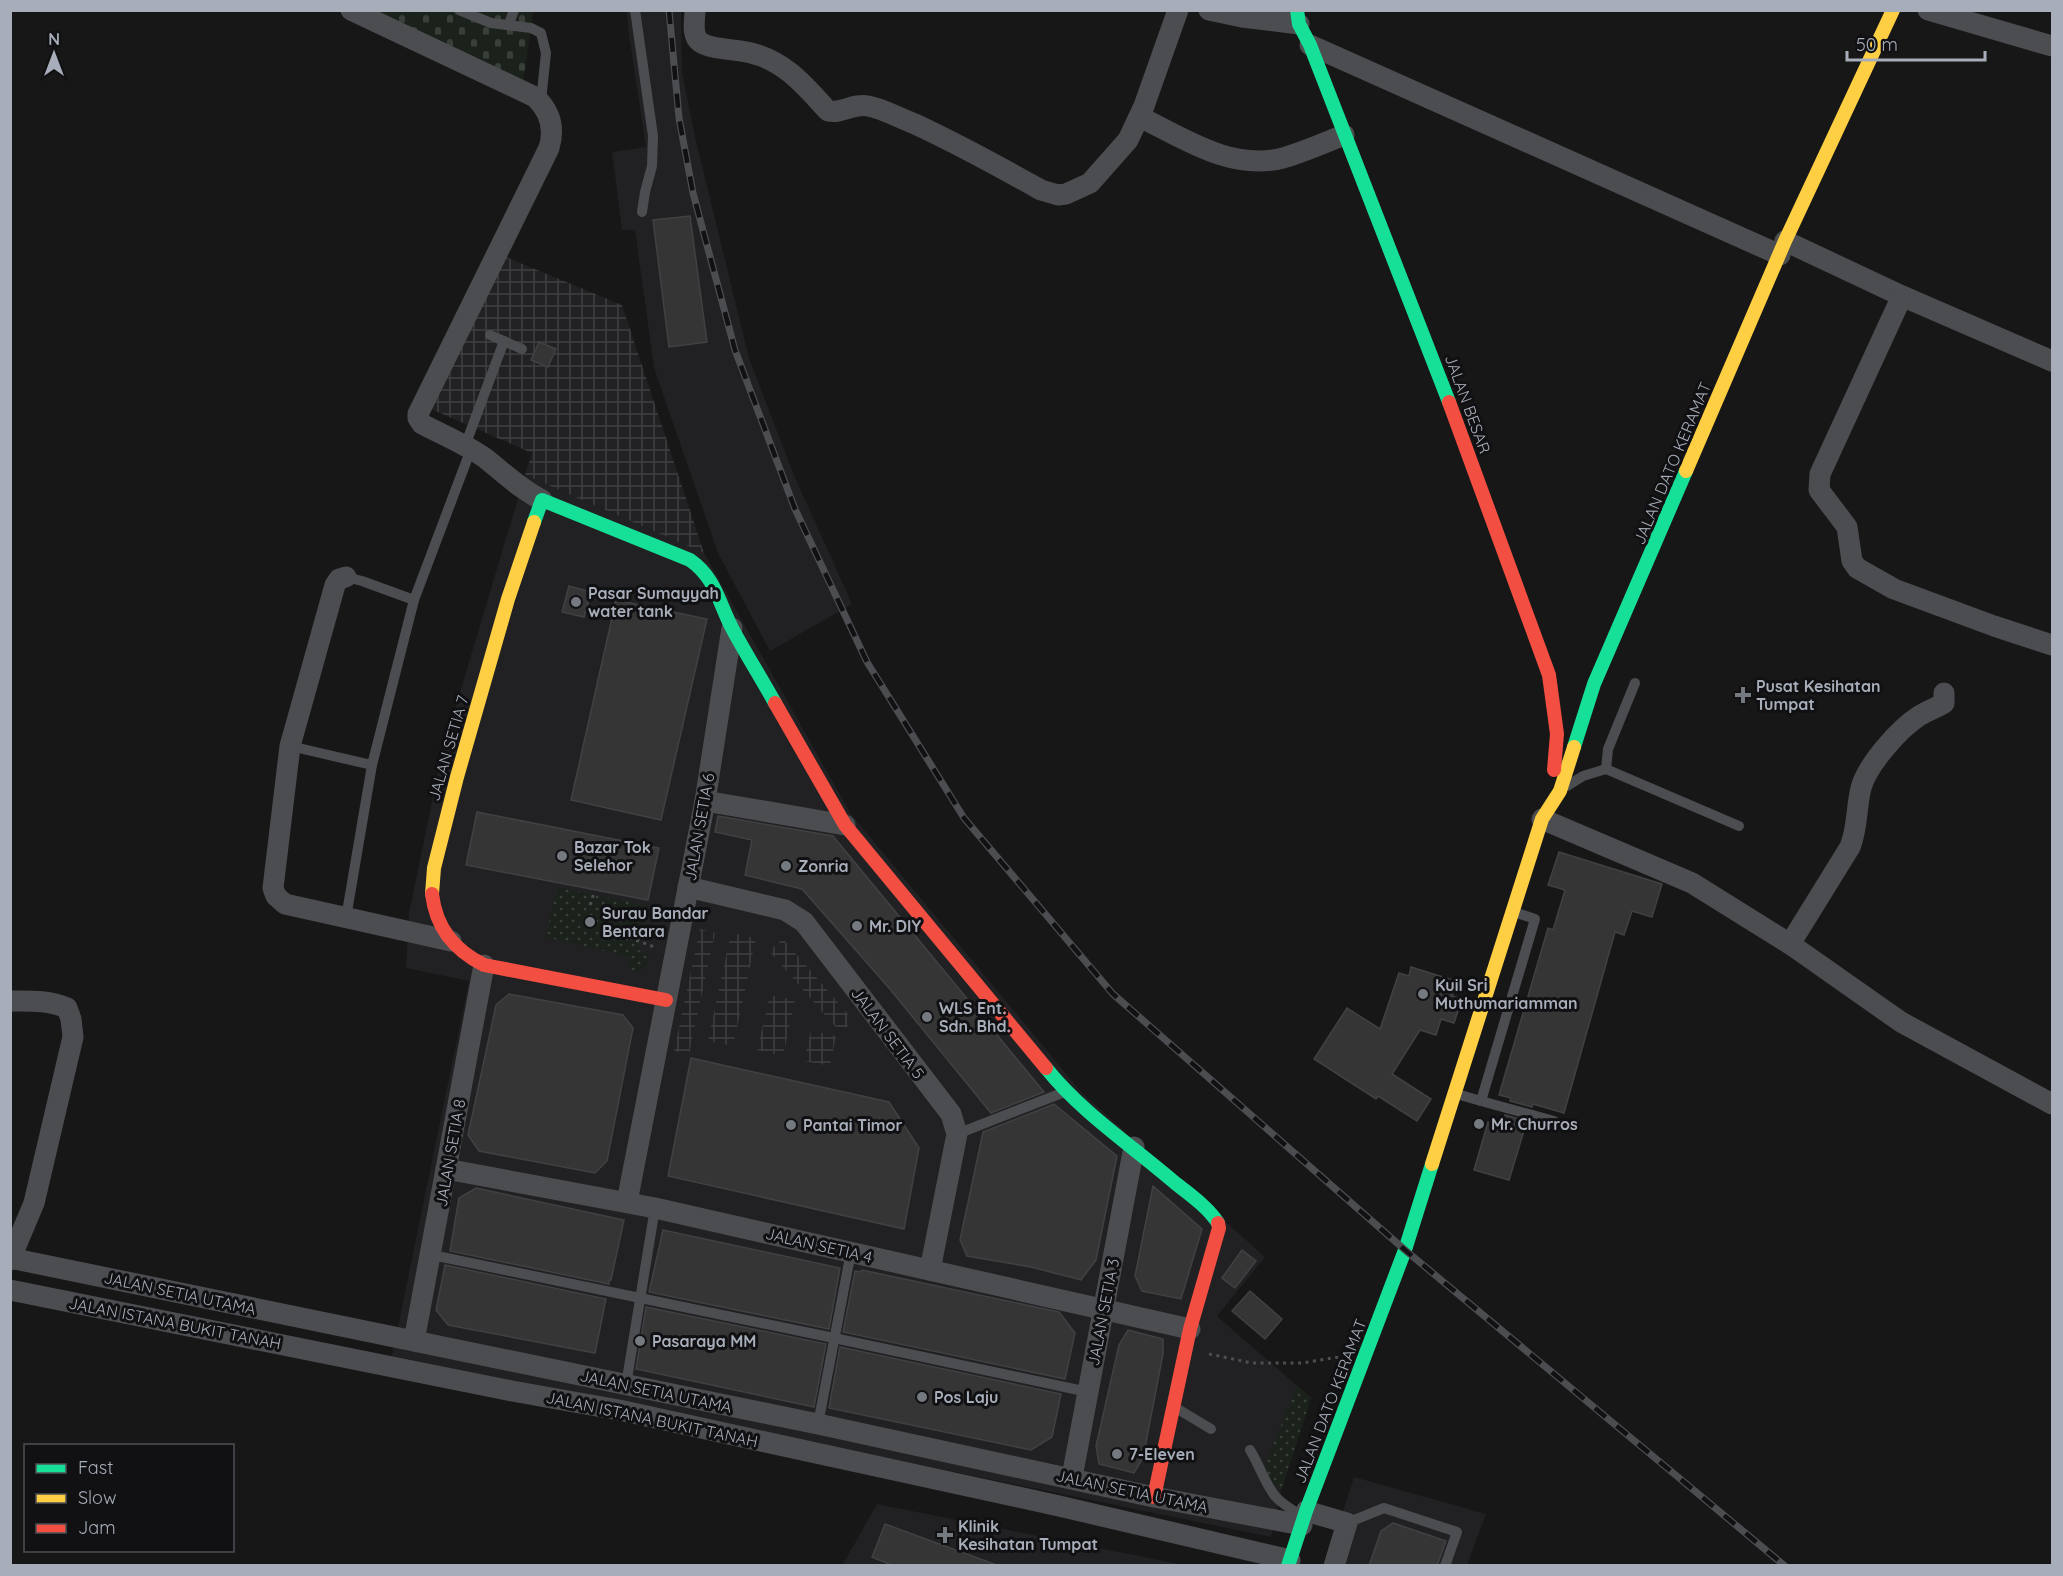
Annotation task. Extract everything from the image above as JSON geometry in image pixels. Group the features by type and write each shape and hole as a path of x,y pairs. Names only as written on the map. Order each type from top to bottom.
{"street":[{"path":"351,10 535,97 550,117 553,135 549,148 417,418 422,424 468,448 525,491 542,500 690,560 703,569 710,579 732,628 845,825 1065,1092 1134,1147 1207,1210 1218,1224 1219,1228 1188,1339 1154,1497"},
{"path":"695,10 695,33 699,41 707,45 750,52 775,61 792,73 828,111 834,112 854,105 880,109 947,139 1041,190 1066,194 1090,183 1128,140 1140,117 1178,10"},
{"path":"1209,10 1242,17 1298,17"},
{"name":"JALAN DATO KERAMAT","path":"1289,1563 1405,1250 1542,819 1560,791 1594,684 1782,248 1893,10"},
{"path":"1928,10 2052,46"},
{"name":"JALAN BESAR","path":"1298,17 1424,334 1549,675 1558,726 1558,753 1542,819"},
{"path":"1310,45 1782,248 1902,296 2052,361"},
{"path":"1140,117 1214,153 1239,160 1283,158 1344,135"},
{"path":"1902,296 1820,474 1819,490 1847,527 1851,561 1857,568 1894,589 2052,645"},
{"name":"JALAN SETIA 7","path":"542,500 514,581 446,818 436,862 432,894 437,922 459,951 484,965 666,1000"},
{"path":"346,577 339,579 335,585 290,746 273,888 276,896 285,904 451,941"},
{"name":"JALAN SETIA 6","path":"627,1202 705,801 732,628"},
{"path":"1549,675 1570,690 1585,693 1594,684"},
{"path":"1790,944 1850,847 1856,830 1865,776 1896,735 1919,716 1944,703 1944,693"},
{"path":"705,801 845,825"},
{"path":"1542,819 1692,883 1790,944 1901,1022 2051,1101"},
{"name":"JALAN SETIA 5","path":"688,887 785,910 804,922 951,1114 957,1134"},
{"name":"JALAN SETIA 8","path":"414,1341 432,1255 484,965"},
{"path":"10,1001 53,1002 66,1008 71,1019 73,1037 34,1203 11,1258"},
{"path":"930,1270 957,1134"},
{"name":"JALAN SETIA 3","path":"1072,1478 1134,1147"},
{"name":"JALAN SETIA 4","path":"446,1169 627,1202 1103,1309 1188,1339"},
{"name":"JALAN SETIA UTAMA","path":"11,1258 818,1424 1154,1497 1347,1523"},
{"name":"JALAN ISTANA BUKIT TANAH","path":"10,1290 512,1391 619,1410 1069,1509 1289,1563"},
{"path":"1334,1566 1347,1523"}],"lane":[{"path":"459,10 491,23 509,24 541,33 546,54 541,103"},
{"path":"509,24 514,10"},
{"path":"635,10 653,136 652,166 642,212"},
{"path":"490,335 522,349"},
{"path":"346,918 372,765 414,600 504,341"},
{"path":"346,577 414,600"},
{"path":"1606,769 1608,748 1635,683"},
{"path":"290,746 372,765"},
{"path":"1560,791 1583,776 1606,769 1739,826"},
{"path":"1481,1101 1535,919 1511,912"},
{"path":"957,1134 1065,1092"},
{"path":"1455,1094 1554,1121"},
{"path":"626,1385 655,1208"},
{"path":"818,1424 850,1252"},
{"path":"432,1255 1088,1392"},
{"path":"1173,1406 1211,1429"},
{"path":"1250,1450 1273,1493 1280,1501 1304,1518"},
{"path":"1347,1523 1384,1508 1457,1532 1445,1566"}],"path":[{"path":"590,905 594,892"},
{"path":"608,930 675,955"},
{"path":"1188,1339 1252,1362 1302,1363 1350,1355 1368,1346"}],"shaded area":[{"path":"627,11 681,11 682,72 695,137 749,358 793,473 852,604 770,651 718,553 654,368 635,230 622,230 612,152 646,147"},
{"path":"501,255 622,305 704,553 525,475 532,453 431,409"},
{"path":"525,475 704,553 851,814 1082,1093 1265,1257 1217,1316 1311,1398 1282,1488 1271,1537 392,1356 469,981 406,968 409,913 443,749"},
{"path":"700,929 715,933 689,1054 674,1051"},
{"path":"731,933 756,938 733,1046 708,1041"},
{"path":"783,939 854,1021 840,1032 769,951"},
{"path":"770,995 795,1000 783,1056 757,1050"},
{"path":"811,1030 836,1036 830,1066 804,1061"},
{"path":"1354,1477 1486,1514 1467,1565 1326,1566"},
{"name":"Klinik Kesihatan Tumpat","path":"877,1504 1184,1565 842,1566"}],"green space":[{"path":"365,11 533,11 523,84"},
{"path":"557,887 648,906 638,950 650,955 646,967 634,972 628,968 630,957 546,937"},
{"path":"1297,1385 1311,1398 1282,1488 1260,1479"}],"building":[{"path":"690,216 707,342 669,347 653,220"},
{"path":"539,342 556,349 548,367 531,360"},
{"name":"Pasar Sumayyah water tank","path":"569,586 591,592 584,617 562,612"},
{"path":"616,600 707,619 661,820 571,800"},
{"name":"Bazar Tok Selehor","path":"477,812 659,848 648,900 466,865"},
{"path":"718,816 833,836 1044,1092 991,1113 889,988 802,889 745,875 752,840 715,832"},
{"path":"1559,852 1662,884 1652,917 1632,911 1624,935 1615,932 1564,1113 1533,1104 1532,1107 1510,1101 1511,1098 1499,1095 1548,928 1553,930 1565,890 1548,885"},
{"path":"1411,967 1456,981 1452,996 1462,999 1454,1023 1441,1019 1436,1035 1420,1030 1392,1074 1431,1099 1417,1121 1378,1096 1376,1099 1314,1059 1347,1008 1380,1029 1399,973 1409,976"},
{"path":"509,994 623,1015 633,1028 607,1161 595,1173 479,1151 468,1135 496,1005"},
{"name":"Pantai Timor","path":"691,1058 889,1102 919,1148 904,1229 668,1176"},
{"path":"1054,1104 1117,1156 1096,1260 1081,1280 1031,1267 967,1256 960,1240 983,1132"},
{"path":"1505,1115 1527,1121 1509,1180 1474,1170 1488,1122 1502,1127"},
{"path":"1153,1186 1202,1229 1181,1299 1142,1291 1135,1276"},
{"path":"476,1188 624,1220 609,1284 450,1251 459,1198"},
{"path":"663,1230 840,1268 829,1329 649,1292"},
{"path":"1242,1250 1256,1261 1235,1288 1222,1278"},
{"path":"445,1265 606,1299 595,1353 448,1325 436,1310"},
{"path":"862,1270 1059,1312 1075,1333 1065,1379 843,1332 855,1271 861,1272"},
{"path":"1250,1291 1282,1319 1265,1339 1232,1311"},
{"path":"646,1307 826,1344 814,1407 636,1369"},
{"path":"1128,1330 1163,1339 1163,1354 1143,1458 1134,1473 1099,1464 1096,1446 1119,1345"},
{"path":"840,1347 1061,1394 1052,1437 1031,1450 829,1408"},
{"path":"1393,1523 1446,1541 1437,1566 1369,1566 1381,1531"},
{"path":"885,1524 994,1564 994,1566 894,1566 872,1557"}],"railway":[{"path":"669,10 679,118 693,193 735,350 795,509 867,662 964,818 1113,994 1405,1250 1785,1566"}],"traffic: fast":[{"path":"1297,10 1299,24 1310,45 1449,402"},
{"path":"1574,747 1594,684 1686,471"},
{"path":"534,522 542,500 690,560 699,567 711,583 733,630 775,703"},
{"path":"1046,1068 1091,1114 1198,1201 1218,1223"},
{"path":"1288,1566 1306,1511 1405,1250 1432,1164"}],"traffic: slow":[{"path":"1686,471 1785,241 1893,10"},
{"path":"432,894 434,868 457,777 508,599 534,522"},
{"path":"1432,1164 1542,819 1560,791 1574,747"}],"traffic: jam":[{"path":"1449,402 1549,675 1557,734 1554,770"},
{"path":"775,703 845,825 1046,1068"},
{"path":"432,894 438,917 448,937 455,945 484,965 666,1000"},
{"path":"1154,1497 1190,1329 1219,1228 1218,1223"}],"place":[{"name":"Pasar Sumayyah water tank","path":"576,602"},
{"name":"Pusat Kesihatan Tumpat","path":"1743,695"},
{"name":"Bazar Tok Selehor","path":"562,856"},
{"name":"Zonria","path":"786,866"},
{"name":"Surau Bandar Bentara","path":"590,922"},
{"name":"Mr. DIY","path":"857,926"},
{"name":"Kuil Sri Muthumariamman","path":"1423,994"},
{"name":"WLS Ent. Sdn. Bhd.","path":"927,1017"},
{"name":"Mr. Churros","path":"1479,1124"},
{"name":"Pantai Timor","path":"791,1125"},
{"name":"Pasaraya MM","path":"640,1341"},
{"name":"Pos Laju","path":"922,1397"},
{"name":"7-Eleven","path":"1117,1454"},
{"name":"Klinik Kesihatan Tumpat","path":"945,1535"}]}
